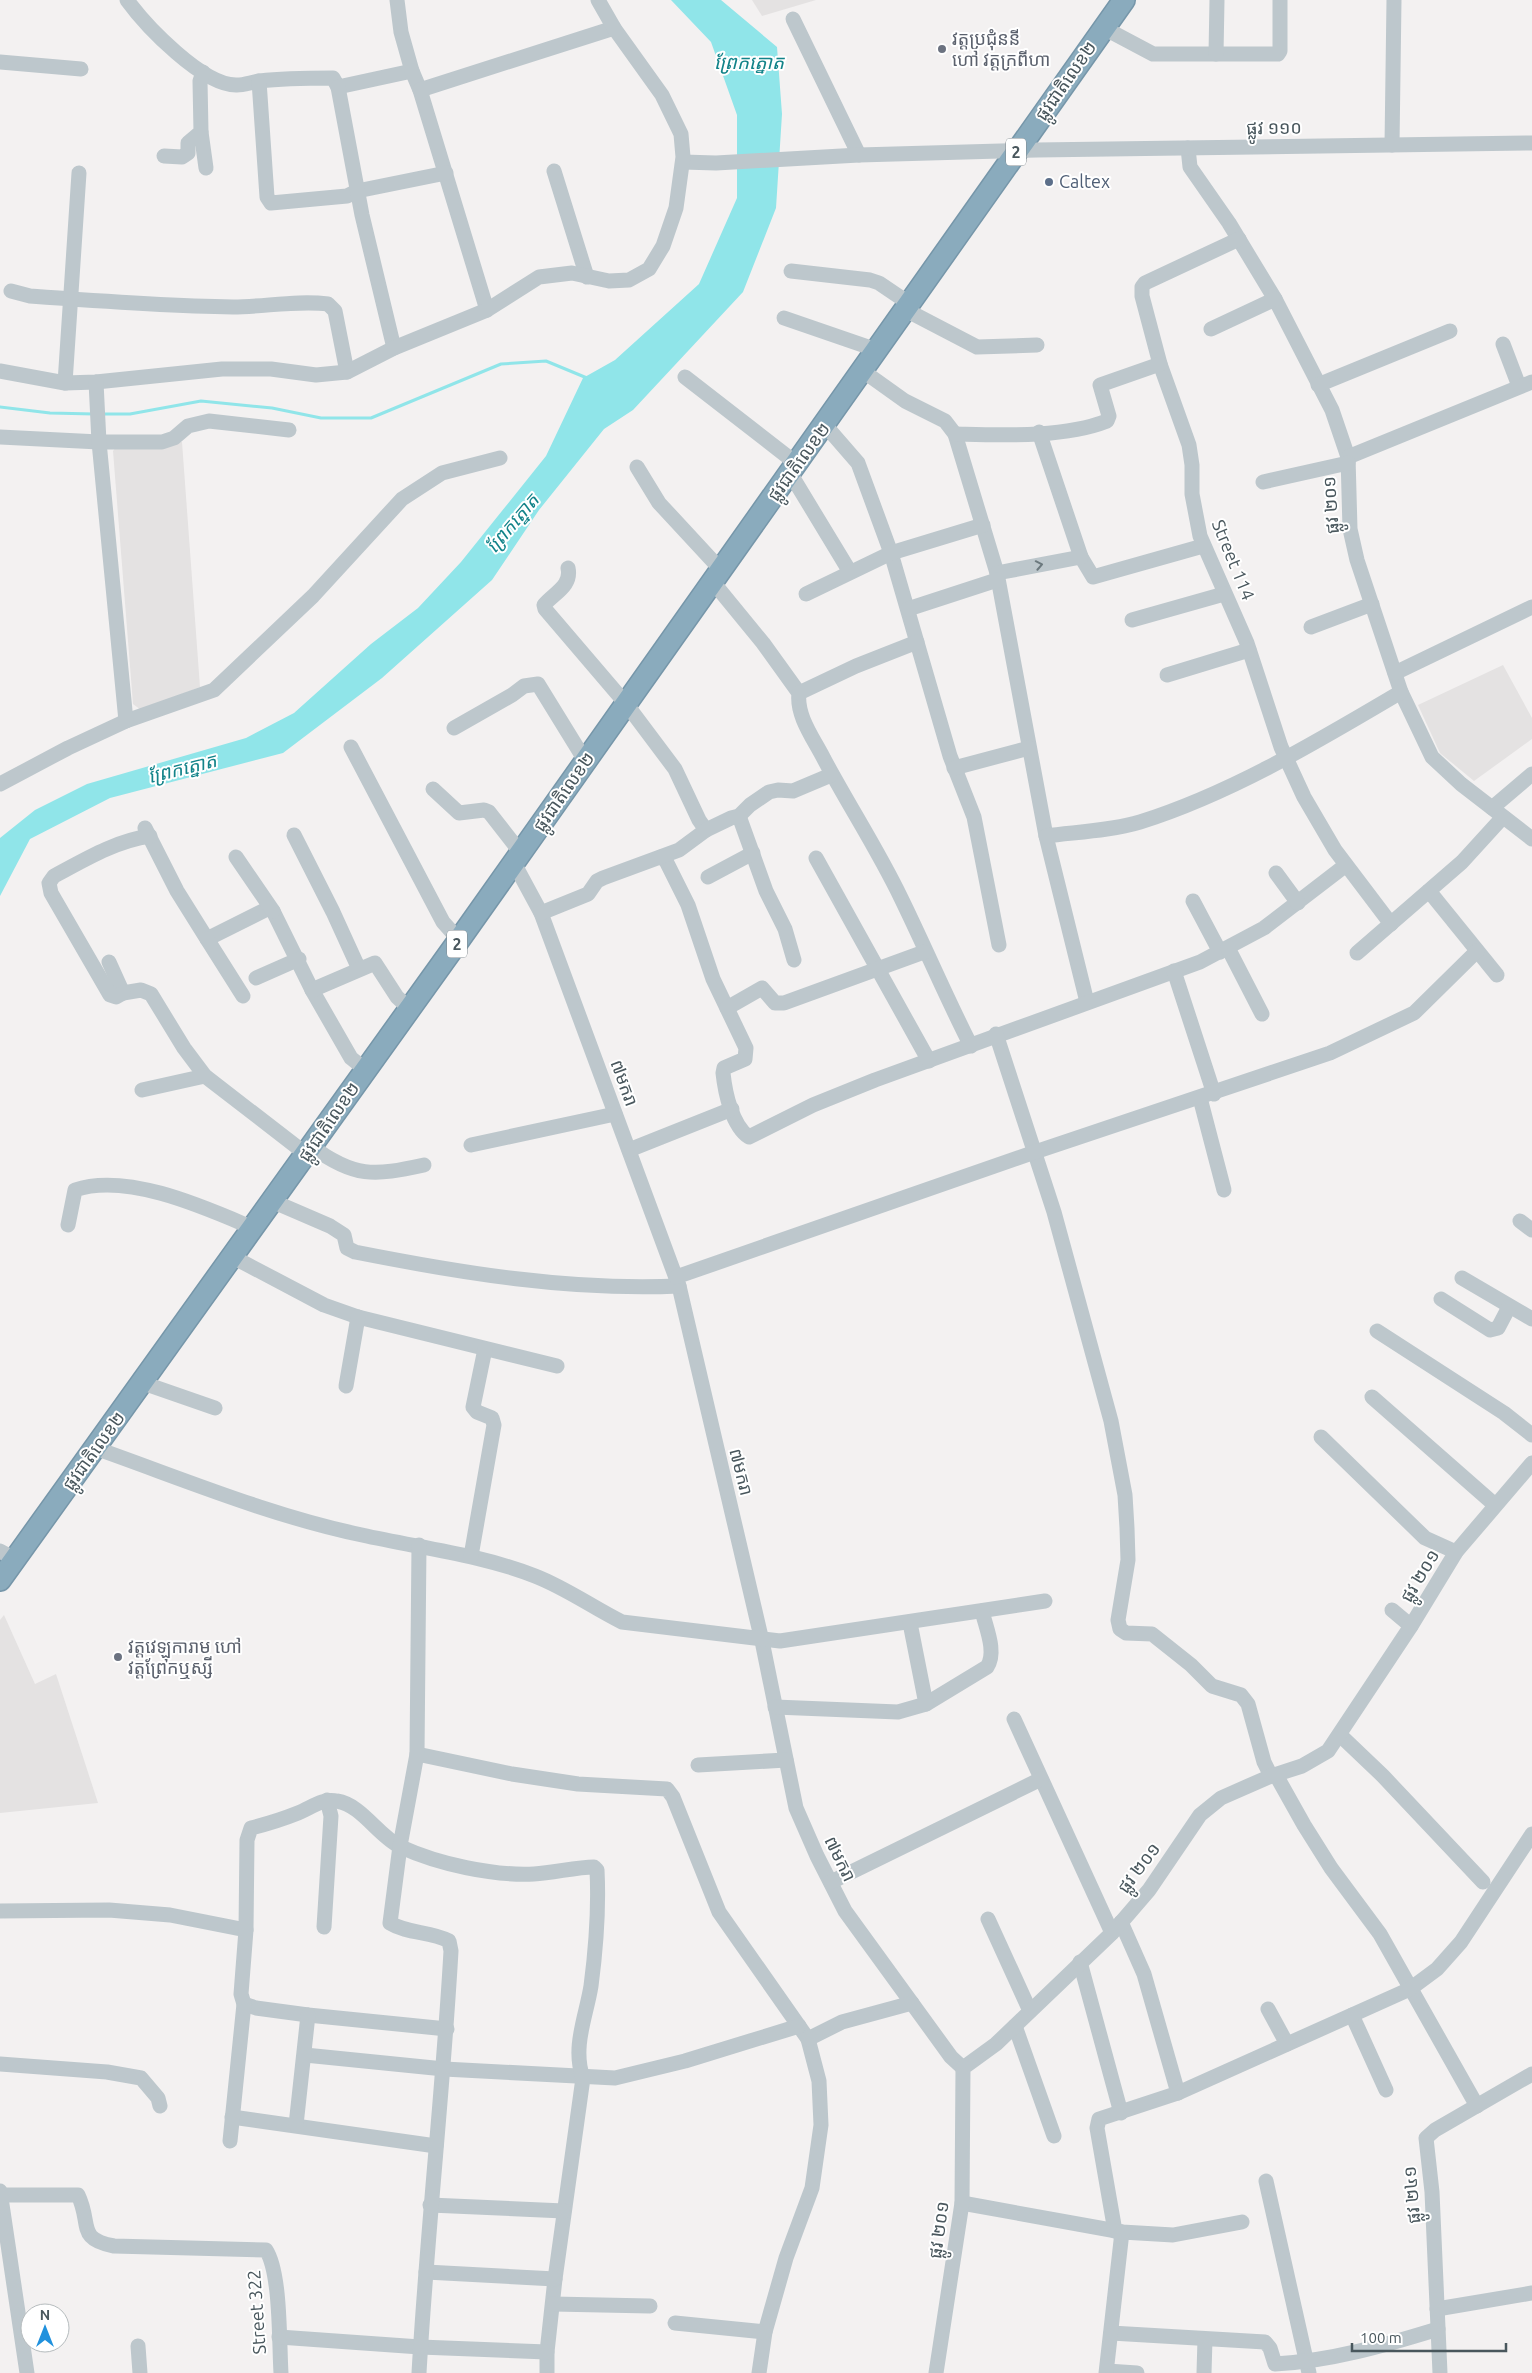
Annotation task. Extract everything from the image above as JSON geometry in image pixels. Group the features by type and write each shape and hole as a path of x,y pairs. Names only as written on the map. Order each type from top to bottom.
{"highway":[{"name":"ផ្លូវជាតិលេខ២","path":"0,1580 8,1555 95,1448 143,1382 231,1256 518,858 1124,0"}],"street":[{"path":"127,0 158,37 182,58 217,80 236,86 259,81 333,78 338,87 357,191 394,348"},
{"path":"397,0 401,32 412,71 420,90 446,173 466,247 487,310"},
{"path":"0,371 65,383 96,382 222,368 271,368 316,375 347,372 394,348 487,310 539,277 572,273 609,281 629,280 649,269 663,246 676,208 683,162 681,134 662,94 614,28 598,0"},
{"path":"1216,54 1218,0"},
{"path":"1104,28 1153,54 1278,54 1280,51 1280,0"},
{"path":"1392,145 1394,0"},
{"path":"793,19 859,155"},
{"path":"420,90 614,28"},
{"path":"0,62 81,69"},
{"path":"338,87 412,71"},
{"path":"203,72 200,81 201,132 206,168"},
{"path":"259,81 269,200 275,204 347,196 357,191 446,173"},
{"path":"164,156 182,157 188,153 188,143 201,132"},
{"name":"ផ្លូវ ១១០","path":"683,162 716,163 859,155 1017,151 1532,143"},
{"name":"ផ្លូវ ២០១","path":"1188,148 1190,167 1239,239 1274,299 1332,410 1348,460 1350,529 1357,560 1401,692 1432,757 1532,839"},
{"path":"554,171 587,277"},
{"path":"65,383 79,173"},
{"name":"Street 114","path":"1239,239 1146,283 1142,287 1160,364 1189,445 1192,465 1192,494 1203,546 1249,650 1285,758 1317,821 1346,865 1391,924"},
{"path":"791,271 870,280 887,288 908,307 977,347 1038,345"},
{"path":"11,291 30,296 70,299 218,306 328,304 335,311 347,372"},
{"path":"1211,329 1274,299"},
{"path":"784,318 877,350"},
{"path":"1318,385 1450,331"},
{"path":"1263,482 1348,460 1526,384 1503,344"},
{"path":"955,434 1039,432 1098,425 1107,421 1109,416 1100,385 1160,364"},
{"path":"863,371 905,400 945,421 955,434 997,576 1046,836 1087,1002"},
{"path":"685,377 794,469 850,572"},
{"path":"96,382 99,442 126,721"},
{"path":"0,437 99,442 162,442 174,438 188,426 209,422 289,430"},
{"path":"825,425 858,463 891,553 954,768 974,817 998,944"},
{"path":"1039,432 1081,557 1093,577 1203,546"},
{"path":"0,784 68,748 126,721 214,690 313,596 402,499 442,474 500,458"},
{"path":"637,467 659,503 717,576 799,693 798,704 803,720 831,775 851,804 884,863 924,952 971,1046"},
{"path":"806,594 891,553 982,525"},
{"path":"908,609 997,576 1081,557"},
{"path":"568,568 569,576 566,585 548,600 544,605 545,609 627,704 675,769 699,820 706,830"},
{"path":"1132,620 1224,594"},
{"path":"1311,626 1372,604"},
{"path":"1396,673 1532,607"},
{"path":"799,693 856,666 917,642"},
{"path":"1167,675 1249,650"},
{"path":"454,728 512,695 524,686 538,684 586,762"},
{"path":"1046,836 1138,822 1174,810 1285,758 1401,692"},
{"path":"351,747 443,922 459,940"},
{"path":"954,768 1029,748"},
{"path":"1357,952 1462,862 1497,812 1532,774"},
{"path":"541,913 588,894 597,881 603,878 679,850 706,830 731,818 740,816 750,805 769,792 778,790 793,791 831,775"},
{"name":"៧មករា","path":"433,789 459,813 484,810 489,812 518,858 541,913 677,1282 762,1640 796,1808 830,1882 846,1911 951,2057 963,2068"},
{"path":"740,816 766,890 784,929 794,960"},
{"path":"243,996 177,890 148,832 104,850 54,876 49,883 51,893 110,995 116,997 123,993 141,990 151,994 184,1048 205,1076 309,1150 357,1171 378,1174 424,1165"},
{"path":"294,835 359,969"},
{"path":"708,877 753,853"},
{"path":"236,857 273,912 299,959 312,990 351,1058 366,1070"},
{"path":"661,857 666,861 688,905 713,979 746,1053 745,1059 724,1068 724,1078 732,1109 740,1129 749,1137 826,1100 971,1046 996,1034 1174,971 1224,950 1264,928 1346,865"},
{"path":"816,858 929,1061"},
{"path":"1276,873 1298,903"},
{"path":"1428,891 1497,975"},
{"path":"1193,901 1262,1014"},
{"path":"207,938 267,909 273,912"},
{"path":"272,1201 335,1229 344,1235 347,1248 356,1252 474,1273 592,1286 677,1282 1036,1152 1330,1054 1391,1026 1414,1013 1477,951"},
{"path":"727,1008 762,988 778,1004 924,952"},
{"path":"256,978 299,959"},
{"path":"108,962 123,993"},
{"path":"312,990 375,963 397,998 410,1009"},
{"path":"1174,971 1207,1096 1224,1190"},
{"path":"996,1034 1036,1152 1111,1421 1125,1495 1128,1560 1118,1620 1120,1629 1126,1633 1152,1634 1191,1665 1212,1686 1241,1695 1248,1704 1264,1762 1326,1861 1380,1934 1477,2106"},
{"path":"142,1090 205,1076"},
{"path":"629,1150 732,1109"},
{"path":"471,1145 615,1114"},
{"path":"68,1225 75,1190 87,1187 118,1186 192,1202 253,1228"},
{"path":"231,1256 324,1305 358,1317 450,1338 485,1349 557,1366"},
{"path":"1462,1278 1532,1319"},
{"path":"1441,1299 1490,1330 1498,1328 1509,1307"},
{"path":"346,1386 358,1317"},
{"path":"1377,1331 1504,1413 1532,1436"},
{"path":"471,1556 494,1425 492,1418 477,1412 473,1407 485,1349"},
{"path":"143,1382 215,1408"},
{"path":"1372,1397 1495,1506"},
{"path":"1321,1436 1425,1538 1456,1552"},
{"path":"95,1448 256,1506 361,1535 471,1556 533,1575 563,1588 598,1611 622,1622 780,1641 910,1623 1045,1601"},
{"name":"ផ្លូវ ២០១","path":"936,2373 962,2203 965,2119 963,2068 996,2044 1116,1928 1149,1890 1200,1815 1221,1798 1273,1775 1302,1766 1328,1751 1411,1626 1456,1552 1532,1463"},
{"path":"419,2373 430,2205 444,2069 451,1951 449,1941 441,1936 400,1929 390,1923 400,1846 418,1754 420,1545"},
{"path":"1392,1610 1411,1626"},
{"path":"775,1707 898,1712 926,1704 987,1668 992,1654 982,1611"},
{"path":"910,1623 926,1704"},
{"path":"1014,1719 1041,1779 1116,1928 1144,1974 1178,2092"},
{"path":"1340,1734 1383,1776 1483,1882"},
{"path":"418,1754 512,1774 578,1784 667,1789 673,1797 719,1912 808,2039 819,2081 821,2124 812,2188 786,2258 765,2332 759,2373"},
{"path":"698,1765 786,1760"},
{"path":"830,1882 1041,1779"},
{"path":"324,1927 331,1816 327,1800"},
{"path":"230,2140 244,2004 241,1994 246,1930 248,1833 251,1828 327,1800 338,1801 349,1805 400,1846 426,1856 486,1871 530,1874 594,1867 597,1870 597,1930 591,1988 580,2039 578,2063 583,2078 555,2279 547,2352 547,2373"},
{"path":"1138,2373 1106,2372 1111,2333 1118,2232 1097,2122 1178,2092 1410,1989 1437,1969 1461,1942 1532,1834"},
{"path":"0,1911 109,1910 170,1914 246,1930"},
{"path":"988,1919 1030,2011"},
{"path":"1080,1962 1121,2113"},
{"path":"808,2039 842,2022 912,2003"},
{"path":"244,2004 256,2008 446,2029"},
{"path":"1268,2009 1287,2044"},
{"path":"296,2125 308,2014"},
{"path":"1352,2015 1386,2090"},
{"path":"305,2055 444,2069 583,2078 615,2078 685,2060 800,2026"},
{"path":"1015,2026 1054,2136"},
{"path":"0,2064 107,2072 141,2078 158,2098 160,2106"},
{"name":"ផ្លូវ ២៤១","path":"1440,2373 1432,2192 1426,2138 1435,2130 1532,2074"},
{"path":"232,2116 436,2146"},
{"path":"1266,2181 1308,2368"},
{"path":"0,2193 27,2373"},
{"name":"Street 322","path":"0,2193 78,2195 89,2236 97,2243 114,2246 266,2250 272,2259 274,2275 281,2373"},
{"path":"962,2203 1118,2232 1173,2234 1242,2222"},
{"path":"430,2205 564,2211"},
{"path":"426,2272 555,2279"},
{"path":"1437,2309 1532,2293"},
{"path":"552,2304 650,2306"},
{"path":"676,2323 765,2332"},
{"path":"1111,2333 1265,2342 1270,2348 1271,2368 1308,2368 1438,2329"},
{"path":"279,2337 420,2347 547,2352"},
{"path":"1204,2373 1206,2339"},
{"path":"138,2346 140,2373"}],"shaded area":[{"path":"752,0 816,0 762,16"},
{"path":"182,442 200,687 141,710 133,704 113,451 117,446"},
{"path":"1503,665 1532,718 1532,739 1474,781 1440,753 1418,705"},
{"path":"4,1615 35,1684 56,1674 98,1803 0,1813 0,1620"}],"water":[{"name":"ព្រែកត្នោត","path":"671,0 721,0 777,47 782,114 776,208 743,292 633,410 604,429 539,510 492,580 382,678 283,753 110,798 30,839 0,896 0,838 35,810 87,784 246,738 294,713 371,644 418,608 461,562 546,456 583,378 615,360 699,284 737,198 737,115 711,42"}],"waterway":[{"path":"103,414 130,414 201,401 272,408 321,418 371,418 501,364 546,361 587,378"},
{"path":"0,407 50,413 94,414"}],"place":[{"name":"វត្តប្រជុំននី ហៅ វត្តក្រពីហា","path":"942,49"},
{"name":"Caltex","path":"1049,182"},
{"name":"វត្តវេឡុការាម ហៅ វត្តព្រែកឬស្សី","path":"118,1657"}]}
